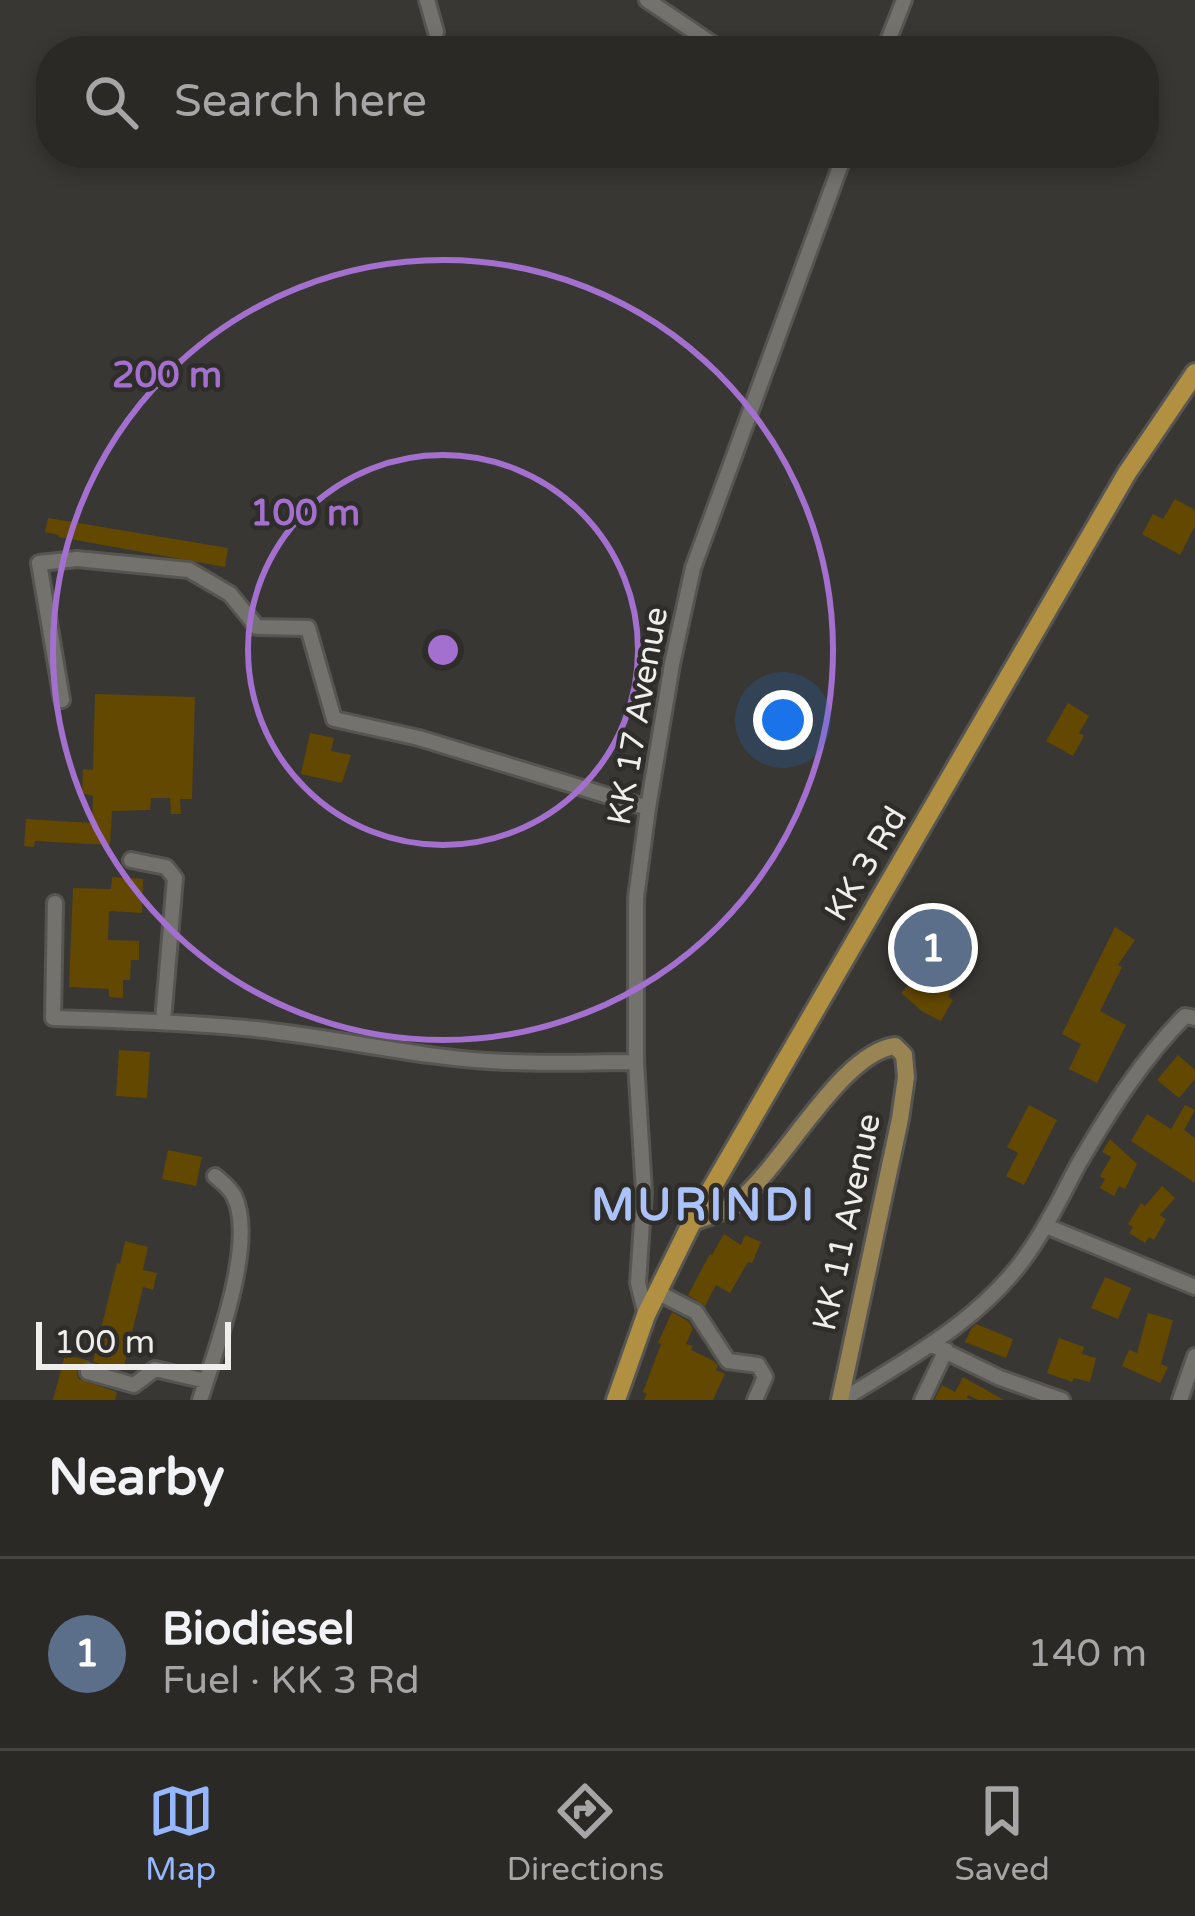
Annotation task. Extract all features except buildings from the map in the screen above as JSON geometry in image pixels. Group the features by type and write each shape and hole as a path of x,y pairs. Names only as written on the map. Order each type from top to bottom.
{"highway":[{"name":"KK 3 Rd","path":"616,1400 646,1315 692,1222 1126,473 1195,373"}],"main road":[{"name":"KK 11 Avenue","path":"692,1222 732,1206 756,1185 865,1056 895,1046 904,1055 900,1119 841,1400"}],"street":[{"path":"427,0 436,32"},
{"path":"647,0 701,36"},
{"path":"890,36 904,0"},
{"name":"KK 17 Avenue","path":"646,1315 638,1283 644,1192 636,1062 636,898 672,664 693,568 839,168"},
{"path":"62,700 40,563 93,560 189,570 230,593 257,627 308,628 334,719 419,738 648,808"},
{"path":"131,860 166,867 175,878 164,1021"},
{"path":"55,903 53,1018 245,1028 508,1062 636,1062"},
{"path":"841,1400 939,1348 1018,1267 1139,1069 1185,1016 1195,1018"},
{"path":"200,1400 236,1278 241,1242 233,1192 215,1176"},
{"path":"1046,1226 1195,1286"},
{"path":"658,1293 696,1312 728,1360 758,1365 765,1377 755,1400"},
{"path":"922,1400 939,1348"},
{"path":"939,1348 1000,1378 1062,1400"},
{"path":"1180,1400 1195,1356"},
{"path":"88,1372 136,1385 155,1370 206,1381"}],"place":[{"name":"Biodiesel","path":"933,948"}],"district":[{"name":"MURINDI","path":"704,1206"}]}
